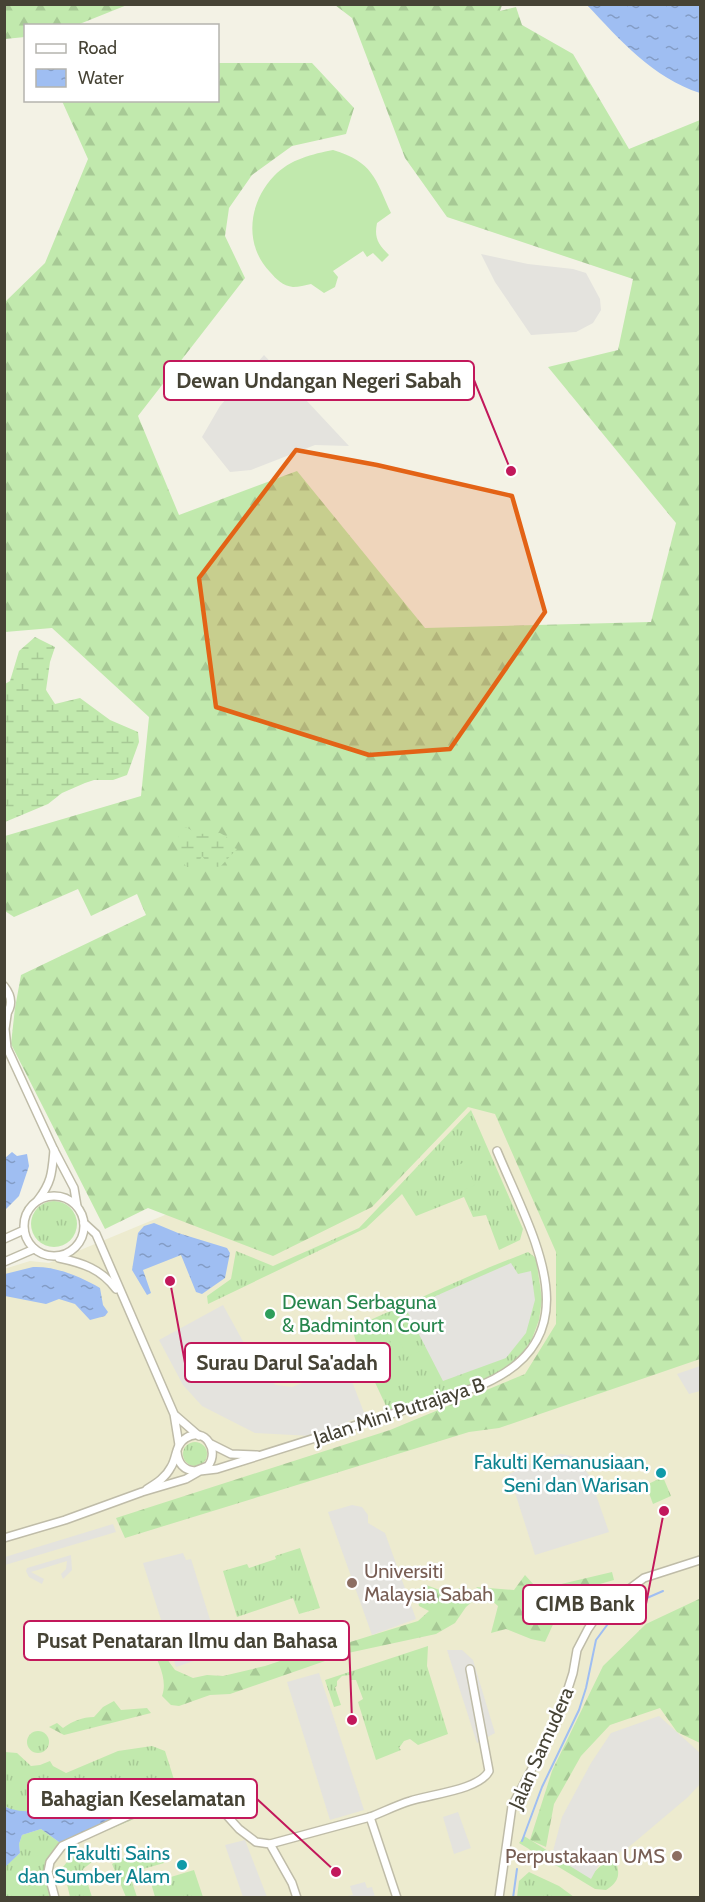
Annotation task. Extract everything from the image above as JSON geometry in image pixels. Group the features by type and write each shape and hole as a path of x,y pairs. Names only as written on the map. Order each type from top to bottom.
{"street":[{"path":"4,986 11,1000 4,1029 6,1046 74,1188 77,1206 84,1223 96,1234 174,1414 177,1458 182,1466 190,1471 200,1471 208,1466 213,1458 211,1444"},
{"path":"54,1150 51,1178 47,1188 28,1211 24,1230 28,1242 42,1254 78,1262 96,1270 108,1279 122,1298"},
{"name":"Jalan Mini Putrajaya B","path":"142,1492 186,1479 200,1471 217,1469 483,1385 515,1367 531,1351 539,1338 548,1297 545,1273 534,1240 497,1151"},
{"path":"36,1202 54,1196 67,1199 77,1206"},
{"path":"54,1257 66,1254 76,1247 83,1236 84,1223"},
{"path":"4,1239 24,1230"},
{"path":"4,1262 34,1249"},
{"path":"174,1414 211,1444 231,1454 261,1455"},
{"path":"4,1538 65,1520 142,1492 161,1480 172,1467 178,1448 190,1436 200,1436"},
{"name":"Jalan Samudera","path":"499,1898 512,1806 558,1720 573,1672 577,1650 588,1629 601,1610 644,1578 700,1560"},
{"path":"55,1898 48,1872 50,1862 62,1846 141,1810 162,1803 178,1802 221,1809 239,1830 256,1842 270,1844 370,1817 409,1801 469,1786 487,1776 489,1771 470,1669"},
{"path":"370,1817 397,1898"},
{"path":"270,1844 292,1883 297,1898"}],"highlighted area":[{"path":"296,450 377,465 512,496 545,612 450,749 369,755 216,707 199,578"}],"shaded area":[{"path":"481,254 586,273 600,299 601,310 593,323 576,332 531,335 495,282"},
{"path":"264,355 349,446 315,445 251,470 230,472 202,437 220,406"},
{"name":"Universiti Malaysia Sabah","path":"700,993 700,1897 5,1897 4,1269 30,1261 49,1263"},
{"path":"511,1263 518,1274 531,1271 535,1300 526,1333 506,1358 443,1381 406,1309"},
{"path":"223,1305 261,1374 276,1385 292,1387 346,1366 365,1415 312,1436 255,1433 202,1406 183,1385 159,1340"},
{"path":"700,1366 700,1391 689,1394 677,1374"},
{"path":"561,1454 572,1456 589,1475 609,1532 535,1555 509,1474 542,1459"},
{"path":"352,1505 362,1507 368,1515 368,1523 385,1533 416,1619 372,1635 328,1512"},
{"path":"113,1524 116,1532 5,1565 5,1557"},
{"path":"183,1553 186,1560 191,1559 213,1629 206,1631 214,1654 176,1667 143,1563"},
{"path":"71,1555 72,1570 63,1579 61,1574 66,1569 67,1561 31,1572 44,1579 42,1584 29,1577 26,1571 27,1568"},
{"path":"447,1650 462,1650 473,1660 495,1733 477,1743"},
{"path":"319,1673 364,1810 330,1820 287,1682"},
{"path":"659,1716 700,1753 700,1784 630,1846 610,1858 602,1859 591,1879 552,1855 562,1817 591,1763 611,1733"},
{"path":"458,1812 471,1848 454,1854 443,1817"},
{"path":"245,1840 267,1897 243,1897 225,1845"},
{"path":"365,1882 367,1888 372,1887 375,1897 342,1897 353,1895 350,1886"}],"green space":[{"path":"5,4 127,4 80,24 24,24 24,37 5,39"},
{"path":"335,5 502,5 500,11 516,7 522,25 573,54 629,149 700,120 700,1359 499,1428 469,1432 125,1538 116,1518 390,1430 525,1374 556,1324 556,1252 495,1114 468,1107 372,1207 273,1256 148,1208 105,1229 11,1044 21,975 146,915 137,894 91,916 78,889 14,917 5,911 5,836 141,796 149,717 52,628 5,632 5,302 45,263 88,159 62,102 219,102 219,63 312,63 354,108 346,134 292,146 252,175 229,208 225,236 245,278 138,416 179,515 297,471 425,628 651,622 676,523 548,367 618,350 633,279 447,217 405,158 352,18"},
{"path":"333,150 357,160 365,166 376,181 391,213 377,223 376,233 380,244 389,255 382,262 373,253 367,257 363,251 333,271 338,277 335,287 324,293 311,284 293,287 283,284 275,277 261,261 256,249 252,223 259,198 280,170 302,158"},
{"path":"35,637 55,647 50,662 46,690 55,704 80,698 110,720 138,732 139,742 127,775 113,780 94,780 85,783 62,793 48,804 5,822 5,684 10,681 19,651"},
{"path":"186,827 198,834 220,833 227,837 229,846 237,849 220,867 210,866 202,856 196,867 187,867 181,860 180,846 176,841 179,838 178,832"},
{"path":"471,1110 523,1229 520,1240 499,1250 486,1215 473,1217 464,1197 416,1216 402,1194 366,1228 208,1304 207,1296 231,1279 236,1251 273,1266 359,1228"},
{"path":"465,1162 475,1185 461,1191 451,1168"},
{"path":"54,1201 70,1208 77,1224 70,1240 54,1247 38,1240 31,1224 38,1208"},
{"path":"528,1252 536,1258 542,1299 539,1320 532,1339 516,1363 492,1379 395,1411 387,1408 356,1342 352,1328"},
{"path":"407,1324 420,1351 407,1357 394,1330"},
{"path":"386,1334 399,1361 387,1367 374,1340"},
{"path":"195,1442 204,1445 207,1454 204,1463 195,1466 186,1463 183,1454 186,1445"},
{"path":"663,1477 671,1496 653,1504 646,1485"},
{"path":"300,1548 320,1608 299,1614 293,1598 237,1617 223,1571 247,1564 249,1568"},
{"path":"612,1572 614,1580 575,1591 556,1618 545,1642 506,1629 491,1633 498,1606 476,1587 514,1590 525,1575 544,1596 557,1585"},
{"path":"426,1585 445,1592 466,1587 473,1592 473,1601 455,1623 436,1634 348,1653 230,1694 210,1695 179,1706 171,1705 162,1696 163,1677 151,1647 154,1639 146,1630 153,1629 160,1638 164,1655 175,1670 193,1678 207,1675 223,1676 265,1666 301,1651 318,1652 418,1621 429,1611 419,1606 416,1590"},
{"path":"699,1599 700,1743 677,1732 660,1708 610,1725 581,1756 554,1804 546,1847 530,1840 552,1771 603,1666 646,1624"},
{"path":"428,1646 427,1666 448,1734 418,1745 410,1739 404,1741 399,1748 401,1750 376,1760 358,1702 363,1699 356,1680 351,1680 350,1675 342,1676 337,1681 335,1687 341,1705 334,1707 325,1680"},
{"path":"114,1701 121,1710 147,1708 151,1713 64,1735 49,1727 57,1723 63,1728 78,1720 94,1717 103,1707"},
{"path":"38,1731 46,1734 49,1742 46,1750 38,1753 30,1750 27,1742 30,1734"},
{"path":"152,1746 165,1751 177,1789 211,1778 217,1798 211,1806 190,1803 167,1805 61,1850 49,1867 57,1897 5,1897 4,1867 20,1853 19,1844 22,1835 41,1829 59,1842 130,1810 132,1802 114,1787 96,1779 76,1788 60,1805 26,1812 14,1811 5,1806 5,1752 17,1753 31,1766 50,1761 53,1766 66,1773 118,1751"},
{"path":"524,1836 569,1864 592,1874 607,1860 615,1860 618,1877 614,1884 606,1890 595,1889 519,1843"},
{"path":"87,1847 92,1862 83,1869 92,1897 70,1897 63,1867 71,1857"},
{"path":"159,1848 164,1863 129,1873 137,1897 126,1897 112,1864 120,1859"},
{"path":"194,1870 203,1897 155,1897 151,1883"},
{"path":"529,1872 559,1886 574,1897 517,1897 519,1881"}],"water":[{"path":"587,5 700,5 700,93 667,78 652,68"},
{"path":"12,1152 17,1156 27,1154 29,1166 19,1196 5,1210 5,1158"},
{"path":"154,1223 227,1248 230,1253 225,1278 202,1294 196,1292 181,1255 143,1270 151,1293 147,1295 132,1270 138,1233 144,1226"},
{"path":"33,1267 50,1268 68,1273 100,1288 103,1305 108,1312 105,1316 90,1320 75,1304 59,1299 46,1304 5,1296 5,1274"},
{"path":"96,1779 127,1795 130,1800 128,1816 65,1843 59,1842 41,1829 22,1835 19,1844 20,1853 5,1867 4,1806 25,1811 49,1809 61,1804 81,1786"}],"waterway":[{"path":"522,1841 542,1787 579,1710 596,1640 613,1617 624,1608 663,1591"},
{"path":"513,1898 517,1869"}],"place":[{"name":"Dewan Undangan Negeri Sabah","path":"511,471"},
{"name":"Surau Darul Sa'adah","path":"170,1281"},
{"name":"Dewan Serbaguna & Badminton Court","path":"270,1314"},
{"name":"Fakulti Kemanusiaan, Seni dan Warisan","path":"661,1473"},
{"name":"CIMB Bank","path":"664,1511"},
{"name":"Universiti Malaysia Sabah","path":"352,1583"},
{"name":"Pusat Penataran Ilmu dan Bahasa","path":"352,1720"},
{"name":"Perpustakaan UMS","path":"677,1856"},
{"name":"Fakulti Sains dan Sumber Alam","path":"182,1865"},
{"name":"Bahagian Keselamatan","path":"336,1872"}]}
